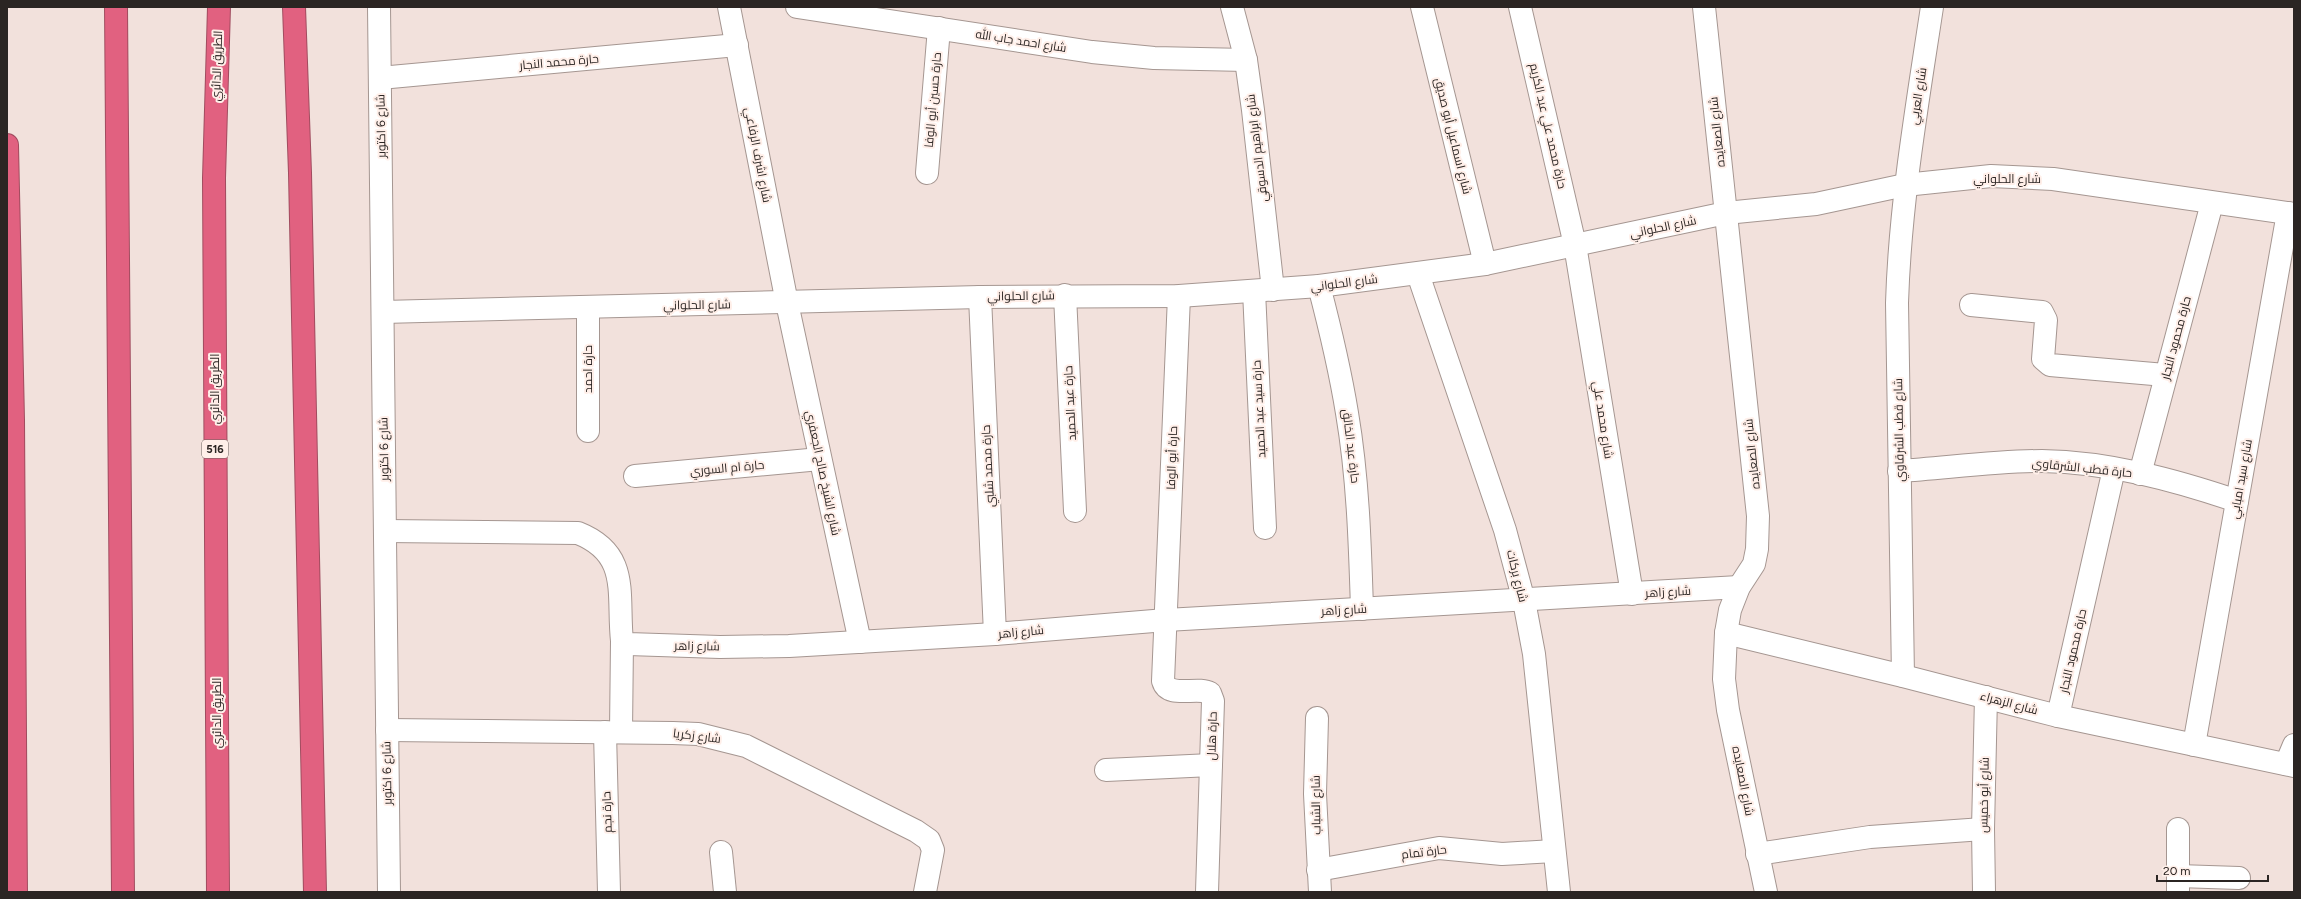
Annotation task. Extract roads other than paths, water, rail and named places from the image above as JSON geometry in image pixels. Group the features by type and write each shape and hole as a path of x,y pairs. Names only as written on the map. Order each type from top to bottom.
{"highway":[{"path":"116,7 123,892"},
{"name":"الطريق الدائري","path":"218,7 214,178 218,892"},
{"path":"294,7 300,173 315,892"},
{"path":"7,145 13,428 16,892"}],"street":[{"name":"شارع 6 اكتوبر","path":"380,7 389,892"},
{"name":"شارع اشرف الرفاعي","path":"729,7 787,303"},
{"name":"شارع احمد جاب الله","path":"797,7 897,14 939,28 1092,52 1154,58 1246,60"},
{"name":"شارع ابراهيم الدسوقي","path":"1232,7 1246,60 1263,290"},
{"name":"شارع اسماعيل أبو صديق","path":"1422,7 1485,264"},
{"name":"حارة محمد علي عبد الكريم","path":"1520,7 1575,245"},
{"name":"شارع الصعايده","path":"1704,7 1758,516 1757,549 1754,564 1739,587 1730,610 1726,633 1724,679 1728,710 1766,892"},
{"name":"شارع العربي","path":"1905,186 1932,7"},
{"name":"حارة حسين أبو الوفا","path":"927,173 939,28"},
{"name":"حارة محمد النجار","path":"380,78 737,45"},
{"name":"شارع الحلواني","path":"383,312 1065,295 1179,296 1319,286 1485,264 1726,213 1816,204 1905,186 1991,176 2053,179 2291,214"},
{"name":"شارع قطب الشرقاوي","path":"1903,676 1897,304 1898,252 1905,186"},
{"name":"حارة محمود النجار","path":"2140,474 2212,203"},
{"name":"شارع سيد امبابي","path":"2194,745 2237,501 2291,214"},
{"name":"شارع محمد علي","path":"1575,245 1632,594"},
{"name":"شارع بركات","path":"1418,274 1505,530 1524,601 1534,654 1558,892"},
{"name":"حارة عبد الخالق","path":"1319,286 1335,350 1348,421 1360,544 1362,610"},
{"name":"حارة سيد عبد الحميد","path":"1263,290 1265,528"},
{"name":"حارة عبد الحميد","path":"1065,295 1075,511"},
{"name":"حارة أبو الوفا","path":"1166,620 1179,296"},
{"name":"حارة محمد شلبي","path":"980,297 995,634"},
{"name":"شارع الشيخ صالح الجعفري","path":"787,303 860,642"},
{"path":"1971,305 2042,312 2046,320 2043,359 2050,364 2166,375"},
{"name":"حارة احمد","path":"588,307 588,431"},
{"name":"حارة ام السوري","path":"635,476 820,459"},
{"name":"حارة قطب الشرقاوي","path":"1900,471 2042,461 2114,469 2140,474 2189,485 2237,501"},
{"name":"حارة محمود النجار","path":"2058,716 2114,469"},
{"path":"385,531 578,533 591,538 601,545 613,560 619,580 622,641"},
{"name":"شارع زاهر","path":"622,641 628,644 720,647 860,642 995,634 1166,620 1524,601 1739,587"},
{"name":"حارة هلال","path":"1166,620 1164,684 1168,689 1175,691 1203,689 1212,697 1207,892"},
{"name":"شارع الزهراء","path":"1726,633 1903,676 2058,716 2194,745 2291,758"},
{"name":"حارة نجم","path":"610,892 613,732 622,641"},
{"name":"شارع أبو خميس","path":"1984,892 1983,829 1986,697"},
{"name":"شارع الشباب","path":"1317,718 1315,794 1320,892"},
{"name":"شارع زكريا","path":"387,730 698,734 746,746 916,831 929,840 933,850 925,892"},
{"path":"1106,770 1211,765"},
{"path":"1757,854 1870,837 1983,829"},
{"path":"2178,829 2178,884 2239,878"},
{"name":"حارة تمام","path":"1318,870 1439,848 1502,854 1554,851"},
{"path":"721,852 725,892"}]}
